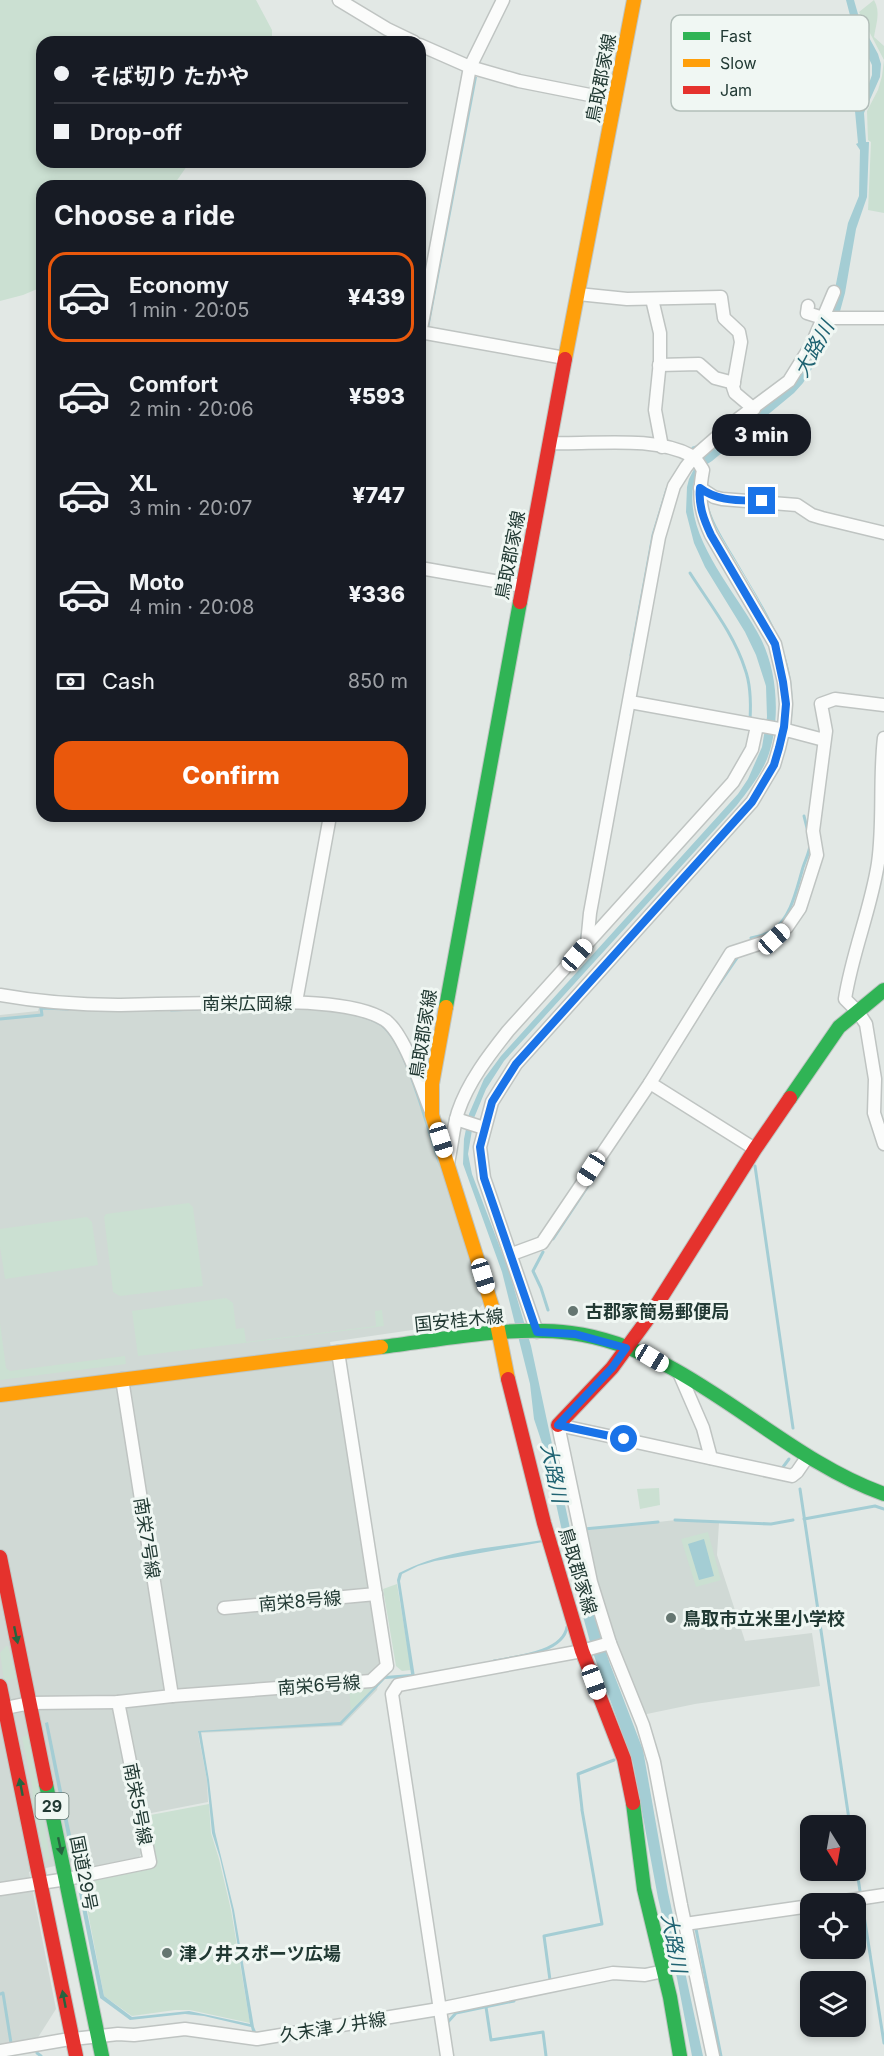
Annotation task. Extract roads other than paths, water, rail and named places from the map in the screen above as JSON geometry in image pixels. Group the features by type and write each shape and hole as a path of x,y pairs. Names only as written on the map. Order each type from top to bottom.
{"main road":[{"name":"鳥取郡家線","path":"634,0 564,358 449,985 432,1084 432,1115 506,1333 515,1411 544,1523 585,1650 624,1759 633,1800 644,1889 664,1971 680,2056"},
{"path":"558,1425 612,1368 647,1320 755,1149 839,1027 884,990"},
{"name":"国安桂木線","path":"0,1395 506,1333 575,1334 626,1348 652,1358 841,1476 884,1494"},
{"name":"国道29号","path":"0,1557 102,2056"},
{"name":"29","path":"0,1686 76,2056"}],"street":[{"path":"339,0 402,36"},
{"path":"426,301 470,67 503,0"},
{"path":"426,48 470,67 519,81 615,100"},
{"path":"587,944 590,913 664,517 675,486 734,422 789,381 809,350 834,292"},
{"path":"578,294 627,299 721,297 724,318 739,332 741,342 734,383 735,393 754,409"},
{"path":"652,299 660,333 655,410 662,447"},
{"path":"808,306 807,313 823,318 884,318"},
{"path":"426,334 564,358"},
{"path":"658,365 699,364 715,378 734,383"},
{"path":"550,443 644,443 662,447 698,462"},
{"path":"534,1332 512,1254 484,1178 480,1147 496,1092 516,1064 752,802 774,765 783,730 786,704 775,644 704,520 698,462"},
{"path":"700,488 722,499 797,505 812,515 884,533"},
{"path":"426,568 523,586"},
{"path":"512,1254 542,1244 650,1083 731,953 774,939 787,927 800,908 817,855 813,831 826,730 821,704 835,699 884,705"},
{"path":"630,702 702,714 824,740"},
{"path":"448,1163 459,1109 489,1055 508,1031 733,782 752,749 757,726"},
{"path":"884,738 880,851 845,999 866,1024 875,1079 874,1113 884,1144"},
{"path":"296,1002 329,822"},
{"name":"南栄広岡線","path":"0,995 56,1003 115,1005 296,1002 342,1006 384,1020 396,1031 419,1080 432,1115"},
{"path":"650,1083 755,1149"},
{"path":"456,1119 484,1128"},
{"name":"南栄6号線","path":"3,1709 30,1703 118,1702 371,1681 387,1666 338,1352"},
{"path":"680,1375 704,1428 711,1458"},
{"name":"南栄7号線","path":"122,1379 172,1696"},
{"path":"713,2056 654,1762 643,1725 610,1643 591,1582 558,1425 792,1476 808,1456"},
{"name":"南栄8号線","path":"224,1608 376,1594"},
{"path":"447,2056 392,1694 398,1686 585,1650 610,1643"},
{"name":"南栄5号線","path":"0,1889 67,1879 150,1862 118,1702"},
{"path":"866,1897 884,1894"},
{"path":"686,1924 800,1907"},
{"name":"久末津ノ井線","path":"0,2051 98,2036 134,2035 185,2029 257,2039 439,2009 614,1973 645,1975 664,1971"}],"water":[{"path":"846,0 854,0 858,15 850,15"},
{"path":"869,38 881,64 880,77 869,102 869,83 872,65 869,59"},
{"path":"475,77 477,77 429,328 427,327"},
{"name":"大路川","path":"855,111 865,111 866,142 869,142 867,197 856,229 839,315 803,383 712,461 698,470 693,492 694,514 700,536 767,652 774,682 776,714 767,759 737,805 504,1061 486,1089 474,1118 468,1154 472,1174 509,1271 531,1346 571,1533 589,1600 610,1664 643,1750 668,1892 703,2056 692,2056 658,1898 633,1763 593,1653 571,1572 544,1449 534,1419 530,1384 502,1272 463,1164 464,1139 469,1114 484,1079 501,1056 738,794 748,779 762,747 767,717 766,686 756,655 745,632 705,567 694,543 686,512 687,487 700,457 789,386 834,294 848,223 859,196 860,150 856,144 858,143"},
{"path":"707,501 718,529 757,596 778,636 791,678 793,701 791,726 792,699 781,647 757,597 715,526 705,502"},
{"path":"302,1007 361,1016 379,1023 389,1033 399,1048 417,1090 440,1168 407,1069 389,1035 379,1025 362,1018 341,1013 302,1009"},
{"path":"704,1539 714,1576 699,1580 688,1544"},
{"path":"543,1540 543,1542 435,1561 402,1574 400,1581 415,1677 385,1679 341,1725 201,1732 215,1832 234,1910 257,2034 253,2035 251,2027 204,2016 185,2014 130,2020 100,1998 79,1893 83,1892 104,1996 132,2017 189,2011 250,2024 232,1910 212,1833 207,1780 198,1731 340,1722 385,1676 411,1674 397,1580 399,1573 416,1565 451,1554"},
{"path":"48,1722 76,1860 72,1861 45,1723"}],"waterway":[{"path":"693,448 700,446"},
{"path":"631,655 653,535 667,489"},
{"path":"690,573 720,619 740,656 747,675 750,720"},
{"path":"804,816 808,832"},
{"path":"751,938 771,932 789,911 810,845"},
{"path":"580,945 583,931"},
{"path":"711,996 737,958"},
{"path":"0,1019 42,1015 41,1008 68,1009"},
{"path":"171,1010 197,1009"},
{"path":"755,1166 793,1428"},
{"path":"553,1239 590,1183"},
{"path":"543,1252 533,1271 548,1310"},
{"path":"783,1467 789,1459"},
{"path":"800,1489 848,1815"},
{"path":"804,1519 875,1506 884,1509"},
{"path":"675,1520 771,1524 793,1520"},
{"path":"584,1529 658,1522"},
{"path":"494,1661 548,1648 564,1636 567,1627"},
{"path":"582,1809 578,1774 614,1760"},
{"path":"547,1981 550,1980 544,1936 602,1924 582,1810"},
{"path":"858,1881 860,1891"},
{"path":"866,1928 884,2043"},
{"path":"696,1929 721,2056"},
{"path":"0,1994 3,1993 11,2043"},
{"path":"447,2023 456,2013 514,2001"},
{"path":"486,2007 491,2040 543,2032 546,2056"},
{"path":"37,2053 41,2056"}],"place":[{"name":"古郡家簡易郵便局","path":"573,1311"},
{"name":"鳥取市立米里小学校","path":"671,1618"},
{"name":"津ノ井スポーツ広場","path":"167,1953"}]}
